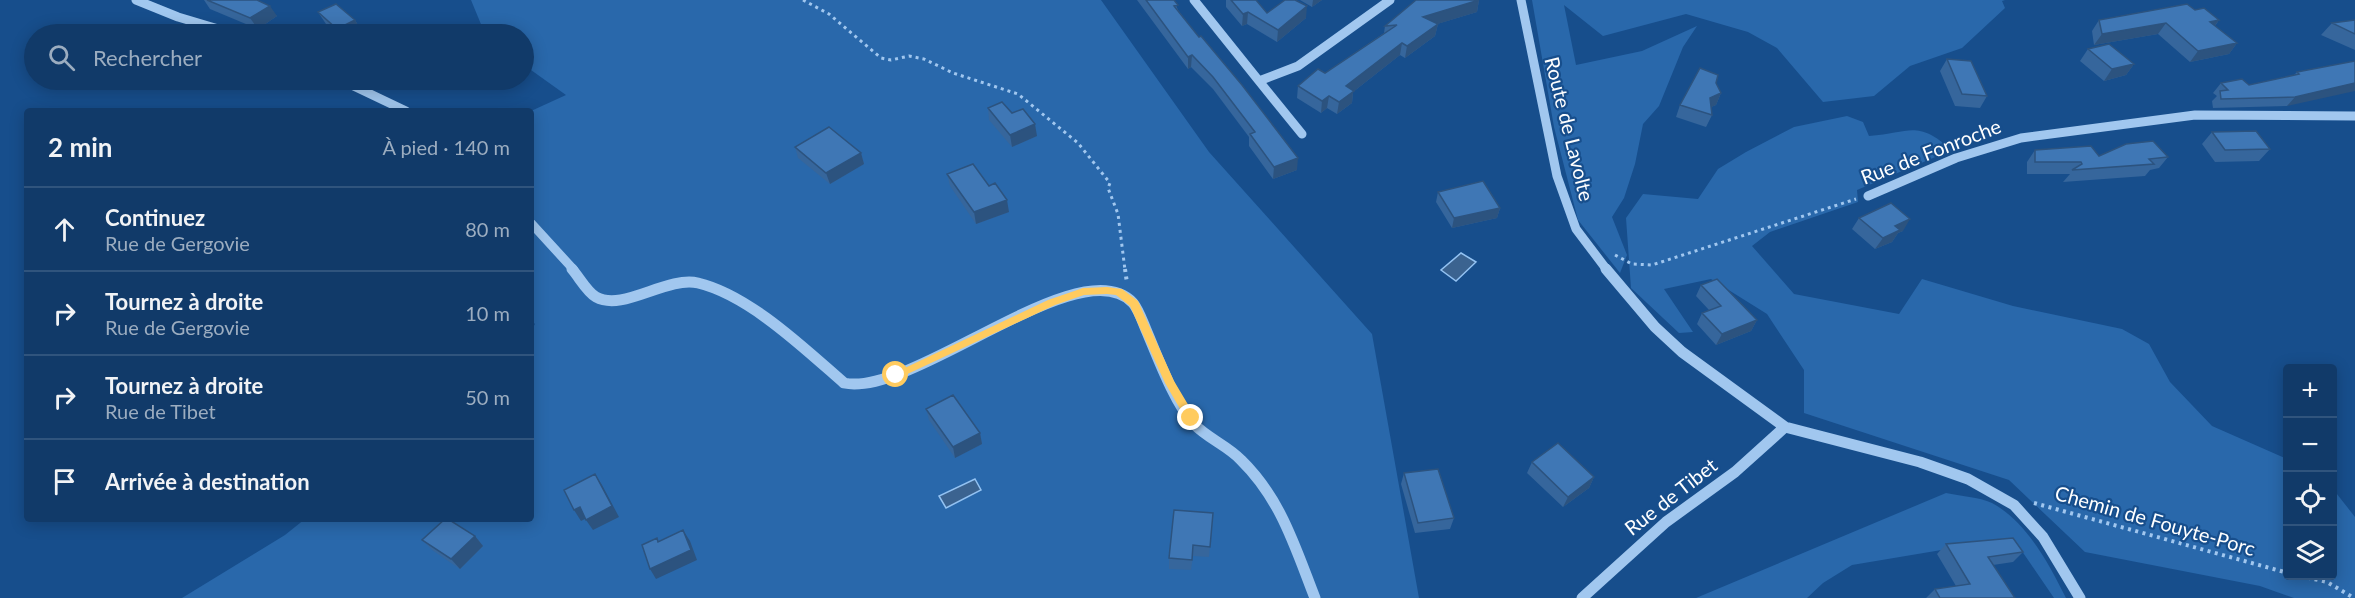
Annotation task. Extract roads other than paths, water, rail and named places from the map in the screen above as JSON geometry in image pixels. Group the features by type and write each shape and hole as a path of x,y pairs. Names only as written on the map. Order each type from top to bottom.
{"street":[{"path":"136,0 201,24"},
{"path":"1194,0 1302,134"},
{"path":"1259,81 1298,66 1390,0"},
{"name":"Route de Lavolte","path":"1521,0 1557,176 1576,229 1607,272 1655,327 1682,352 1785,427"},
{"path":"362,90 400,108"},
{"name":"Rue de Fonroche","path":"1868,196 1932,167 1989,146 2066,131 2195,115 2355,116"},
{"path":"534,226 553,245 595,297 619,300 681,282 702,283 766,319 844,383 851,385 866,386 886,379 1015,317 1083,291 1118,292 1134,304 1170,383 1194,424 1240,458 1269,490 1286,524 1315,598"},
{"path":"1785,427 1920,462 1968,479 2014,505 2043,537 2080,598"},
{"name":"Rue de Tibet","path":"1582,598 1666,522 1735,472 1785,427"}]}
